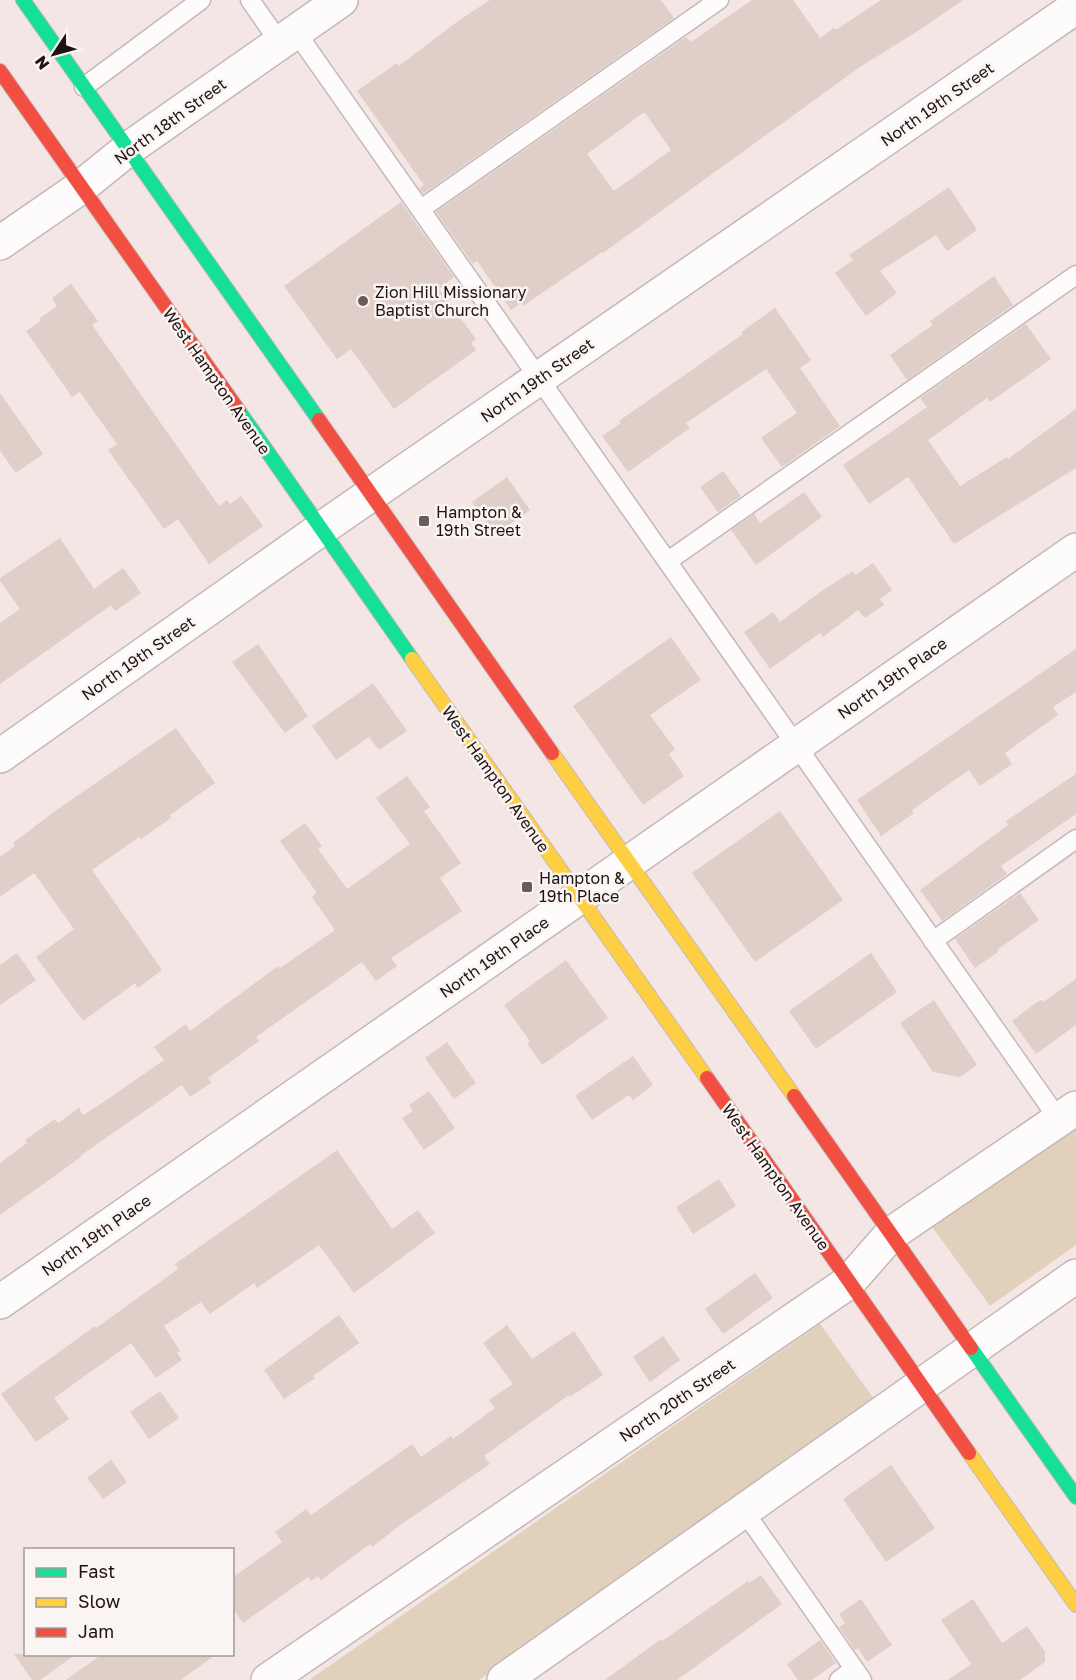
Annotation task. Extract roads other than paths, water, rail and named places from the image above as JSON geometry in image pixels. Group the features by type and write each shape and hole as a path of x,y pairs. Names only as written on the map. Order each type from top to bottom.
{"main road":[{"path":"23,0 1076,1497"},
{"name":"West Hampton Avenue","path":"0,71 1076,1605"}],"street":[{"name":"North 18th Street","path":"0,243 81,187 128,149 341,0"},
{"name":"North 19th Street","path":"0,756 321,529 1076,7"},
{"name":"North 19th Place","path":"0,1302 1076,550"},
{"name":"North 20th Street","path":"268,1680 849,1282 891,1234 1067,1114"},
{"path":"504,1680 1076,1276"}],"lane":[{"path":"84,87 201,0"},
{"path":"250,0 288,37 421,209 933,941 1067,1114"},
{"path":"421,209 719,0"},
{"path":"668,561 1076,275"},
{"path":"933,941 1076,838"},
{"path":"744,1511 858,1675 839,1680"}],"place":[{"name":"Zion Hill Missionary Baptist Church","path":"363,301"},
{"name":"Hampton & 19th Street","path":"424,521"},
{"name":"Hampton & 19th Place","path":"527,887"}]}
